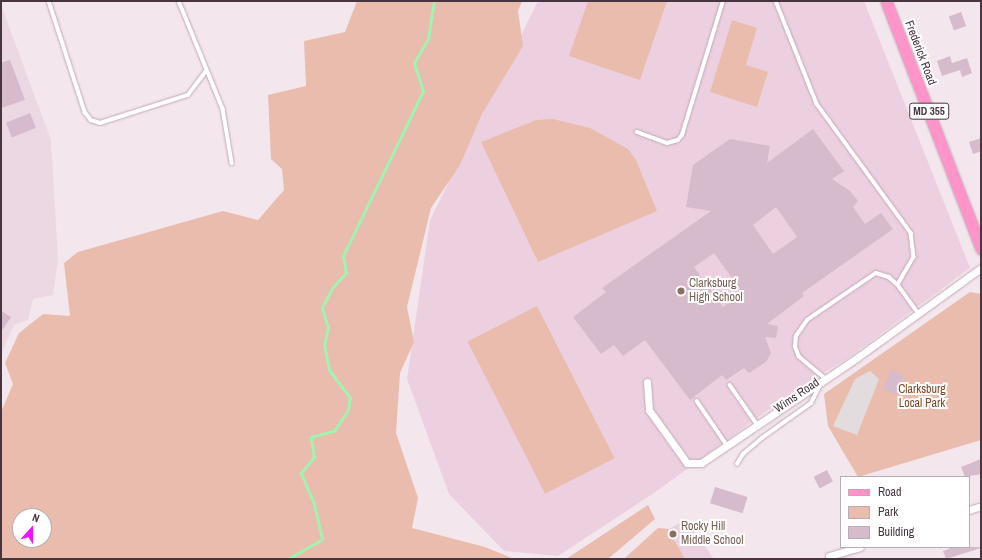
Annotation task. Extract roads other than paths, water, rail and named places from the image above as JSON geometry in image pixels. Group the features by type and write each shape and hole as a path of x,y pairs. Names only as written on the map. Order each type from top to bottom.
{"main road":[{"name":"Frederick Road","path":"886,1 981,249"}],"street":[{"name":"Wims Road","path":"648,382 649,410 688,463 701,463 981,268"},
{"path":"970,510 981,506"},
{"path":"829,556 857,548"}],"lane":[{"path":"49,1 85,112 91,120 100,123 188,95 206,71"},
{"path":"179,1 206,71 223,109 232,163"},
{"path":"637,132 667,143 678,140 682,135 723,1"},
{"path":"776,1 817,104 912,233 914,257 898,285"},
{"path":"737,464 743,454 757,442 811,403 824,378 799,357 795,347 801,326 869,276 882,274 898,285 918,313"},
{"path":"730,385 757,424"},
{"path":"697,401 727,445"}],"waterway":[{"path":"288,559 322,539 314,504 301,473 314,457 311,437 334,431 348,410 350,398 329,370 324,345 328,328 322,308 332,288 346,273 343,256 423,91 414,63 428,39 434,1"}],"place":[{"name":"Clarksburg High School","path":"681,291"},
{"name":"Rocky Hill Middle School","path":"673,534"}],"park label":[{"name":"Clarksburg Local Park","path":"922,397"}]}
